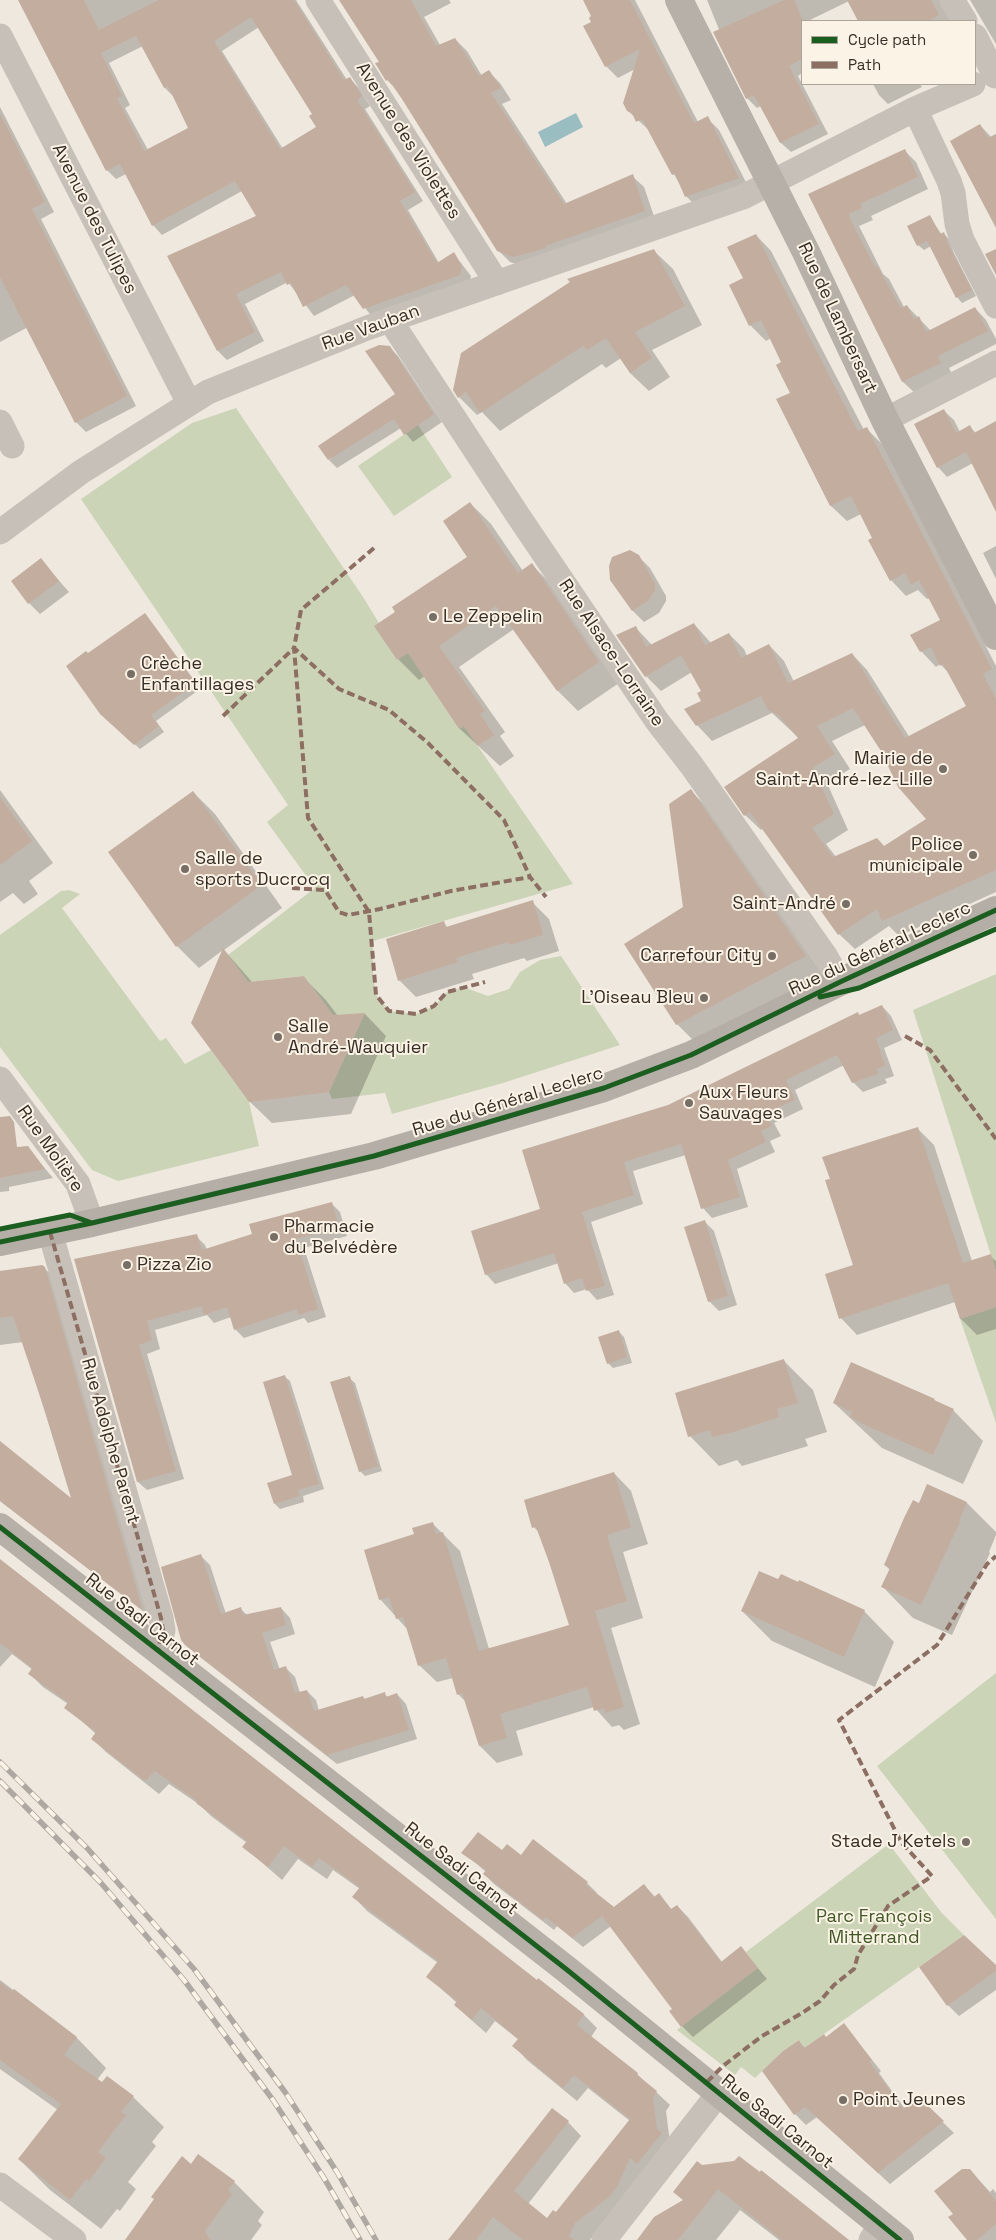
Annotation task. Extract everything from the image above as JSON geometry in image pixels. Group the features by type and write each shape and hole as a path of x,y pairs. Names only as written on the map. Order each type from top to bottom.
{"main road":[{"name":"Rue du Général Leclerc","path":"0,1242 92,1223 374,1156 567,1100 691,1055 840,982 996,910"}],"street":[{"name":"Avenue des Violettes","path":"318,0 497,283"},
{"name":"Rue de Lambersart","path":"679,0 772,183 885,420 996,636"},
{"path":"952,0 964,20"},
{"name":"Avenue des Tulipes","path":"0,36 189,403"},
{"path":"976,40 985,80"},
{"name":"Rue Vauban","path":"0,532 60,486 208,392 339,338 743,197 915,109 973,85"},
{"path":"915,109 949,181 962,240 996,306"},
{"name":"Rue Alsace-Lorraine","path":"390,320 519,517 657,721 683,753 709,790 826,957 840,982"},
{"path":"885,420 996,363"},
{"path":"0,422 12,446"},
{"name":"Rue Molière","path":"0,1078 78,1184 92,1223"},
{"name":"Rue Adolphe Parent","path":"50,1232 162,1618 163,1630 158,1649"},
{"name":"Rue Sadi Carnot","path":"0,1526 566,1969 719,2093 884,2235"},
{"path":"604,2240 719,2093"},
{"path":"0,2185 74,2240"}],"green space":[{"path":"236,408 363,597 379,623 375,626 397,660 408,653 459,729 464,726 573,884 373,941 373,974 376,995 390,1011 416,1014 434,1006 447,992 463,987 488,996 509,989 520,972 540,960 561,956 620,1045 503,1083 392,1114 385,1093 332,1099 329,1092 362,1019 357,1014 333,1015 304,976 248,982 228,955 315,888 267,822 288,805 81,499 192,423"},
{"path":"418,425 452,477 394,516 358,466"},
{"path":"69,890 80,894 62,908 160,1041 166,1038 185,1064 211,1050 249,1102 259,1146 118,1181 92,1170 0,1047 0,935 61,891"},
{"path":"996,974 996,1271 913,1010"},
{"path":"996,1307 996,1423 960,1319"},
{"name":"Stade J Ketels","path":"996,1673 996,1919 877,1766"},
{"name":"Parc François Mitterrand","path":"889,1844 941,1912 964,1935 804,2048 799,2040 783,2051 755,2078 741,2067 735,2075 677,2030 757,1968 746,1952"}],"water":[{"path":"576,113 583,127 545,147 538,132"}],"building":[{"path":"18,0 84,0 99,30 159,0 294,0 344,80 350,77 362,96 357,100 415,192 400,201 437,263 454,252 462,266 460,275 363,309 346,285 303,307 291,283 287,285 281,272 236,294 255,332 217,351 167,256 256,216 235,181 152,226 120,164 106,171","holes":["251,17 312,114 309,116 316,127 280,149 214,41","136,36 164,88 168,86 188,128 144,151 117,98 122,96 101,53"]},
{"path":"339,0 411,0 436,46 455,38 479,76 489,70 501,88 491,93 564,204 633,174 645,211 545,246 546,248 513,257 497,251 402,99 388,79 386,81 375,63 379,62"},
{"path":"583,0 630,0 694,123 708,116 739,178 685,197 675,174 672,175 642,119 636,122 632,113 627,111 623,103 640,49 605,67 583,26 591,22 589,18 591,16"},
{"path":"784,0 794,0 802,18 801,60 789,66 819,124 780,143 754,95 746,99 713,32"},
{"path":"847,0 931,0 939,15 930,20 857,20"},
{"path":"0,114 45,202 32,209 127,396 75,423 0,277"},
{"path":"980,124 988,138 996,134 996,228 950,141"},
{"path":"905,149 918,177 860,204 862,208 849,214 851,221 875,267 877,266 901,308 907,305 914,319 919,316 926,332 975,307 988,331 938,356 941,363 902,382 808,194"},
{"path":"930,215 940,234 931,239 944,232 949,246 972,290 956,298 927,241 917,246 907,226"},
{"path":"756,234 858,431 867,427 992,669 983,674 996,699 996,870 882,921 877,909 838,935 750,812 744,816 724,787 798,738 778,715 768,710 761,696 696,726 684,709 701,701 697,693 701,691 681,655 645,677 616,635 636,626 646,647 694,623 705,645 729,633 741,658 769,644 788,683 852,653 905,738 966,706 943,664 940,666 931,647 920,652 910,635 940,620 919,580 911,585 905,573 890,581 868,540 872,538 851,496 830,506 776,399 790,393 776,365 781,362 761,320 749,326 729,285 743,278 727,247","holes":["853,708 881,751 898,787 926,819 884,846 877,838 833,857 812,828 834,814 813,768 835,754 817,726"]},
{"path":"654,249 685,306 635,332 652,358 630,373 606,338 587,350 583,346 480,413 466,392 458,398 453,390 461,353 570,282 567,279"},
{"path":"996,249 996,275 985,254"},
{"path":"379,345 390,346 434,414 404,435 394,419 328,460 318,446 395,394 365,351"},
{"path":"944,409 956,433 970,425 974,433 996,421 996,512 966,452 937,468 914,424"},
{"name":"Le Zeppelin","path":"470,502 518,573 532,563 599,662 557,691 496,606 439,646 485,711 480,714 494,735 478,746 464,726 459,729 408,653 397,660 374,626 395,612 392,607 467,557 443,521"},
{"path":"630,550 639,555 655,584 655,590 648,601 632,611 610,580 609,566 612,557"},
{"path":"41,558 59,581 28,604 11,581"},
{"name":"Crèche Enfantillages","path":"145,613 196,683 151,715 159,726 134,745 100,714 66,666"},
{"path":"691,789 806,956 676,1025 624,944 683,907 669,804"},
{"name":"Salle de sports Ducrocq","path":"193,791 262,885 176,947 108,852"},
{"path":"0,797 32,841 0,865"},
{"path":"533,900 543,935 509,945 508,942 456,958 458,962 398,981 386,939 444,921 446,927"},
{"name":"Salle André-Wauquier","path":"223,948 248,982 304,976 333,1015 365,1013 329,1092 249,1102 191,1023"},
{"path":"882,1005 893,1030 876,1038 885,1066 877,1069 878,1074 852,1083 837,1055 786,1080 795,1100 765,1113 772,1126 761,1131 766,1142 728,1160 740,1197 701,1209 681,1144 624,1162 634,1195 582,1212 605,1286 586,1291 582,1278 564,1284 554,1253 485,1275 471,1231 540,1209 522,1150 668,1105 858,1012 859,1015"},
{"path":"10,1116 14,1122 17,1147 28,1146 45,1169 0,1178 0,1117"},
{"path":"918,1127 963,1263 991,1254 996,1271 996,1307 960,1319 948,1283 839,1319 825,1274 853,1265 825,1180 830,1179 822,1157"},
{"path":"332,1202 339,1227 296,1239 318,1309 298,1315 297,1309 234,1330 227,1307 204,1315 202,1306 147,1321 152,1340 139,1345 176,1471 137,1482 74,1259 197,1234 202,1250 252,1234 249,1224"},
{"path":"705,1220 728,1296 708,1302 684,1227"},
{"path":"42,1265 45,1267 143,1611 0,1501 0,1441 71,1498 45,1411 13,1316 0,1318 0,1271"},
{"path":"619,1330 627,1357 607,1364 598,1337"},
{"path":"784,1359 798,1403 777,1409 779,1417 730,1433 712,1437 710,1430 688,1437 675,1393"},
{"path":"851,1362 954,1409 933,1455 867,1426 850,1417 852,1412 833,1403"},
{"path":"285,1375 319,1484 298,1490 300,1496 274,1504 267,1483 292,1475 263,1382"},
{"path":"350,1376 378,1466 359,1472 330,1382"},
{"path":"614,1472 631,1527 607,1535 627,1601 595,1611 624,1707 605,1713 604,1708 594,1711 587,1687 500,1714 507,1738 479,1746 462,1693 457,1695 446,1658 418,1666 403,1617 396,1619 389,1597 379,1600 364,1550 414,1534 412,1528 433,1522 436,1534 443,1532 479,1651 569,1625 549,1562 536,1527 532,1528 524,1500"},
{"path":"927,1484 967,1502 960,1522 921,1605 881,1587 890,1568 884,1565 904,1518 913,1500 919,1503"},
{"path":"201,1554 221,1614 241,1607 243,1615 281,1607 286,1625 262,1633 274,1670 286,1666 295,1693 307,1690 314,1711 363,1696 364,1699 385,1692 386,1697 397,1693 409,1730 327,1755 185,1645 181,1640 161,1567"},
{"path":"0,1559 537,1980 538,1978 584,2014 577,2025 638,2073 637,2075 657,2091 653,2097 657,2129 662,2133 637,2164 630,2158 617,2187 609,2197 575,2223 569,2236 574,2240 523,2240 493,2217 476,2240 448,2240 552,2108 569,2121 514,2191 547,2218 553,2210 556,2212 630,2119 574,2075 563,2088 512,2046 518,2039 481,2008 472,2020 454,2005 457,2001 426,1977 438,1961 352,1897 360,1887 319,1858 312,1867 284,1846 268,1867 242,1847 247,1841 196,1803 197,1801 155,1771 145,1781 91,1739 96,1732 64,1708 68,1702 28,1674 32,1668 0,1643"},
{"path":"759,1571 778,1579 781,1574 798,1582 799,1580 865,1610 844,1657 741,1611"},
{"path":"478,1832 502,1850 507,1844 521,1855 533,1839 588,1882 586,1885 614,1907 572,1938 546,1917 543,1920 483,1874 486,1870 461,1853"},
{"path":"644,1884 654,1897 659,1893 671,1909 677,1905 721,1962 741,1946 758,1968 681,2027 669,2011 672,2009 602,1916"},
{"path":"964,1935 996,1965 996,1971 947,2006 919,1967"},
{"path":"0,1982 12,1991 14,1989 77,2037 64,2055 102,2082 107,2076 134,2096 121,2112 126,2115 98,2152 106,2158 89,2181 86,2179 70,2200 18,2159 61,2104 0,2060"},
{"path":"844,2023 872,2060 869,2061 903,2109 912,2101 918,2107 924,2102 944,2121 878,2173 805,2107 794,2115 762,2071 783,2051 799,2040 804,2048 824,2034 826,2037"},
{"path":"198,2154 235,2181 228,2190 232,2194 205,2231 210,2240 125,2240 154,2199 151,2197 182,2156 191,2164"},
{"path":"739,2156 760,2172 761,2170 849,2240 782,2240 718,2189 678,2240 637,2240 654,2217 683,2200 673,2192 697,2161 702,2165 734,2161"},
{"path":"962,2169 970,2169 996,2201 996,2224 977,2240 967,2240 948,2217 953,2214 934,2191"}],"railway":[{"path":"0,1762 87,1848 194,1969 285,2092 337,2172 376,2240"},
{"path":"0,1781 101,1883 184,1980 273,2100 324,2178 360,2240"}],"marked path":[{"path":"374,548 301,610 294,648 308,818 369,912 376,995 389,1011 416,1014 434,1006 447,992 485,982"},
{"path":"223,716 294,648 339,689 389,710 428,743 504,820 530,877 546,897"},
{"path":"292,888 325,890 339,912 348,915 451,891 530,877"},
{"path":"905,1036 930,1050 996,1139"},
{"path":"50,1232 161,1618 163,1630 158,1649"},
{"path":"707,2082 723,2066 762,2036 820,2001 834,1985 854,1969 858,1955 888,1906 932,1876 901,1842 839,1720 937,1645 987,1564 996,1556"}],"cycle path":[{"path":"0,1242 92,1223 374,1156 604,1088 691,1055 840,982 996,910"},
{"path":"820,997 859,988 996,929"},
{"path":"0,1229 70,1215 92,1223"},
{"path":"0,1527 566,1969 900,2240"}],"place":[{"name":"Le Zeppelin","path":"433,617"},
{"name":"Crèche Enfantillages","path":"131,674"},
{"name":"Mairie de Saint-André-lez-Lille","path":"943,769"},
{"name":"Police municipale","path":"973,855"},
{"name":"Salle de sports Ducrocq","path":"185,869"},
{"name":"Saint-André","path":"846,904"},
{"name":"Carrefour City","path":"772,956"},
{"name":"L'Oiseau Bleu","path":"704,998"},
{"name":"Salle André-Wauquier","path":"278,1037"},
{"name":"Aux Fleurs Sauvages","path":"689,1103"},
{"name":"Pharmacie du Belvédère","path":"274,1237"},
{"name":"Pizza Zio","path":"127,1265"},
{"name":"Stade J Ketels","path":"966,1842"},
{"name":"Point Jeunes","path":"843,2100"}]}
